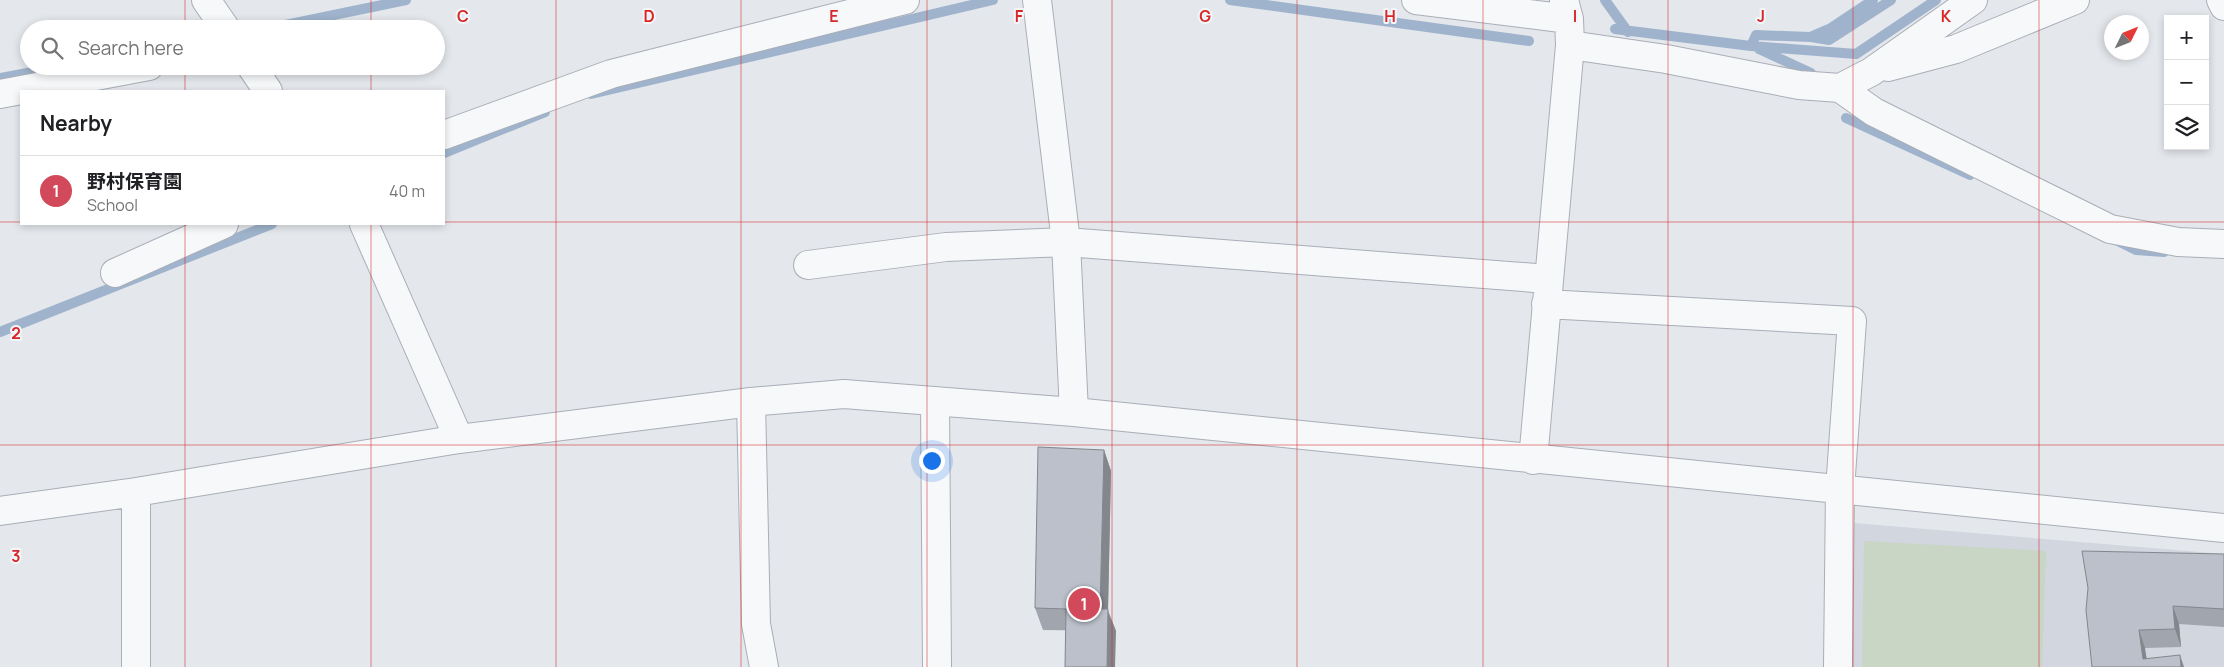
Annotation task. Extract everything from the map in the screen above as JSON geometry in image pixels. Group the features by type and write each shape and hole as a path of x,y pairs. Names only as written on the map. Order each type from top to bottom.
{"street":[{"path":"206,0 220,20"},
{"path":"445,135 611,74 905,0"},
{"path":"1416,0 1568,21 1666,59 1799,85 1840,88 1874,112 2110,229 2178,242 2224,244"},
{"path":"1840,88 1871,72 1973,0"},
{"path":"1871,72 1956,49 2075,0"},
{"path":"2221,0 2224,6"},
{"path":"1038,7 1066,242 1074,412"},
{"path":"1532,460 1568,21"},
{"path":"21,90 101,75"},
{"path":"257,75 267,90"},
{"path":"0,94 20,90"},
{"path":"115,273 222,225"},
{"path":"364,225 459,439"},
{"path":"808,265 946,247 1066,242 1852,321 1840,489 1838,667"},
{"path":"0,511 136,492 459,439 751,402 844,394 1074,412 1532,460 2224,528"},
{"path":"935,401 937,667"},
{"path":"751,402 756,624 764,667"},
{"path":"136,492 136,667"}],"shaded area":[{"path":"1854,523 2224,554 2224,667 1853,667"}],"green space":[{"path":"1864,541 2046,551 2042,667 1862,667"}],"building":[{"path":"1038,447 1104,450 1100,609 1108,609 1107,667 1065,667 1066,609 1035,608"},
{"path":"2082,551 2224,554 2224,609 2173,606 2175,629 2139,630 2143,659 2180,655 2181,667 2092,667 2086,610 2088,588"}],"waterway":[{"path":"309,20 406,0"},
{"path":"591,94 993,0"},
{"path":"1230,0 1529,41"},
{"path":"1605,0 1628,32"},
{"path":"1751,46 1756,35 1810,37 1831,28 1873,0"},
{"path":"1811,37 1829,40 1891,0"},
{"path":"1615,29 1751,46 1856,54 1936,0"},
{"path":"1759,49 1811,73"},
{"path":"0,78 20,74"},
{"path":"445,153 545,112"},
{"path":"1846,118 1970,175"},
{"path":"0,332 269,225"},
{"path":"2118,241 2136,250 2164,252"}],"place":[{"name":"野村保育園","path":"1084,604"}]}
